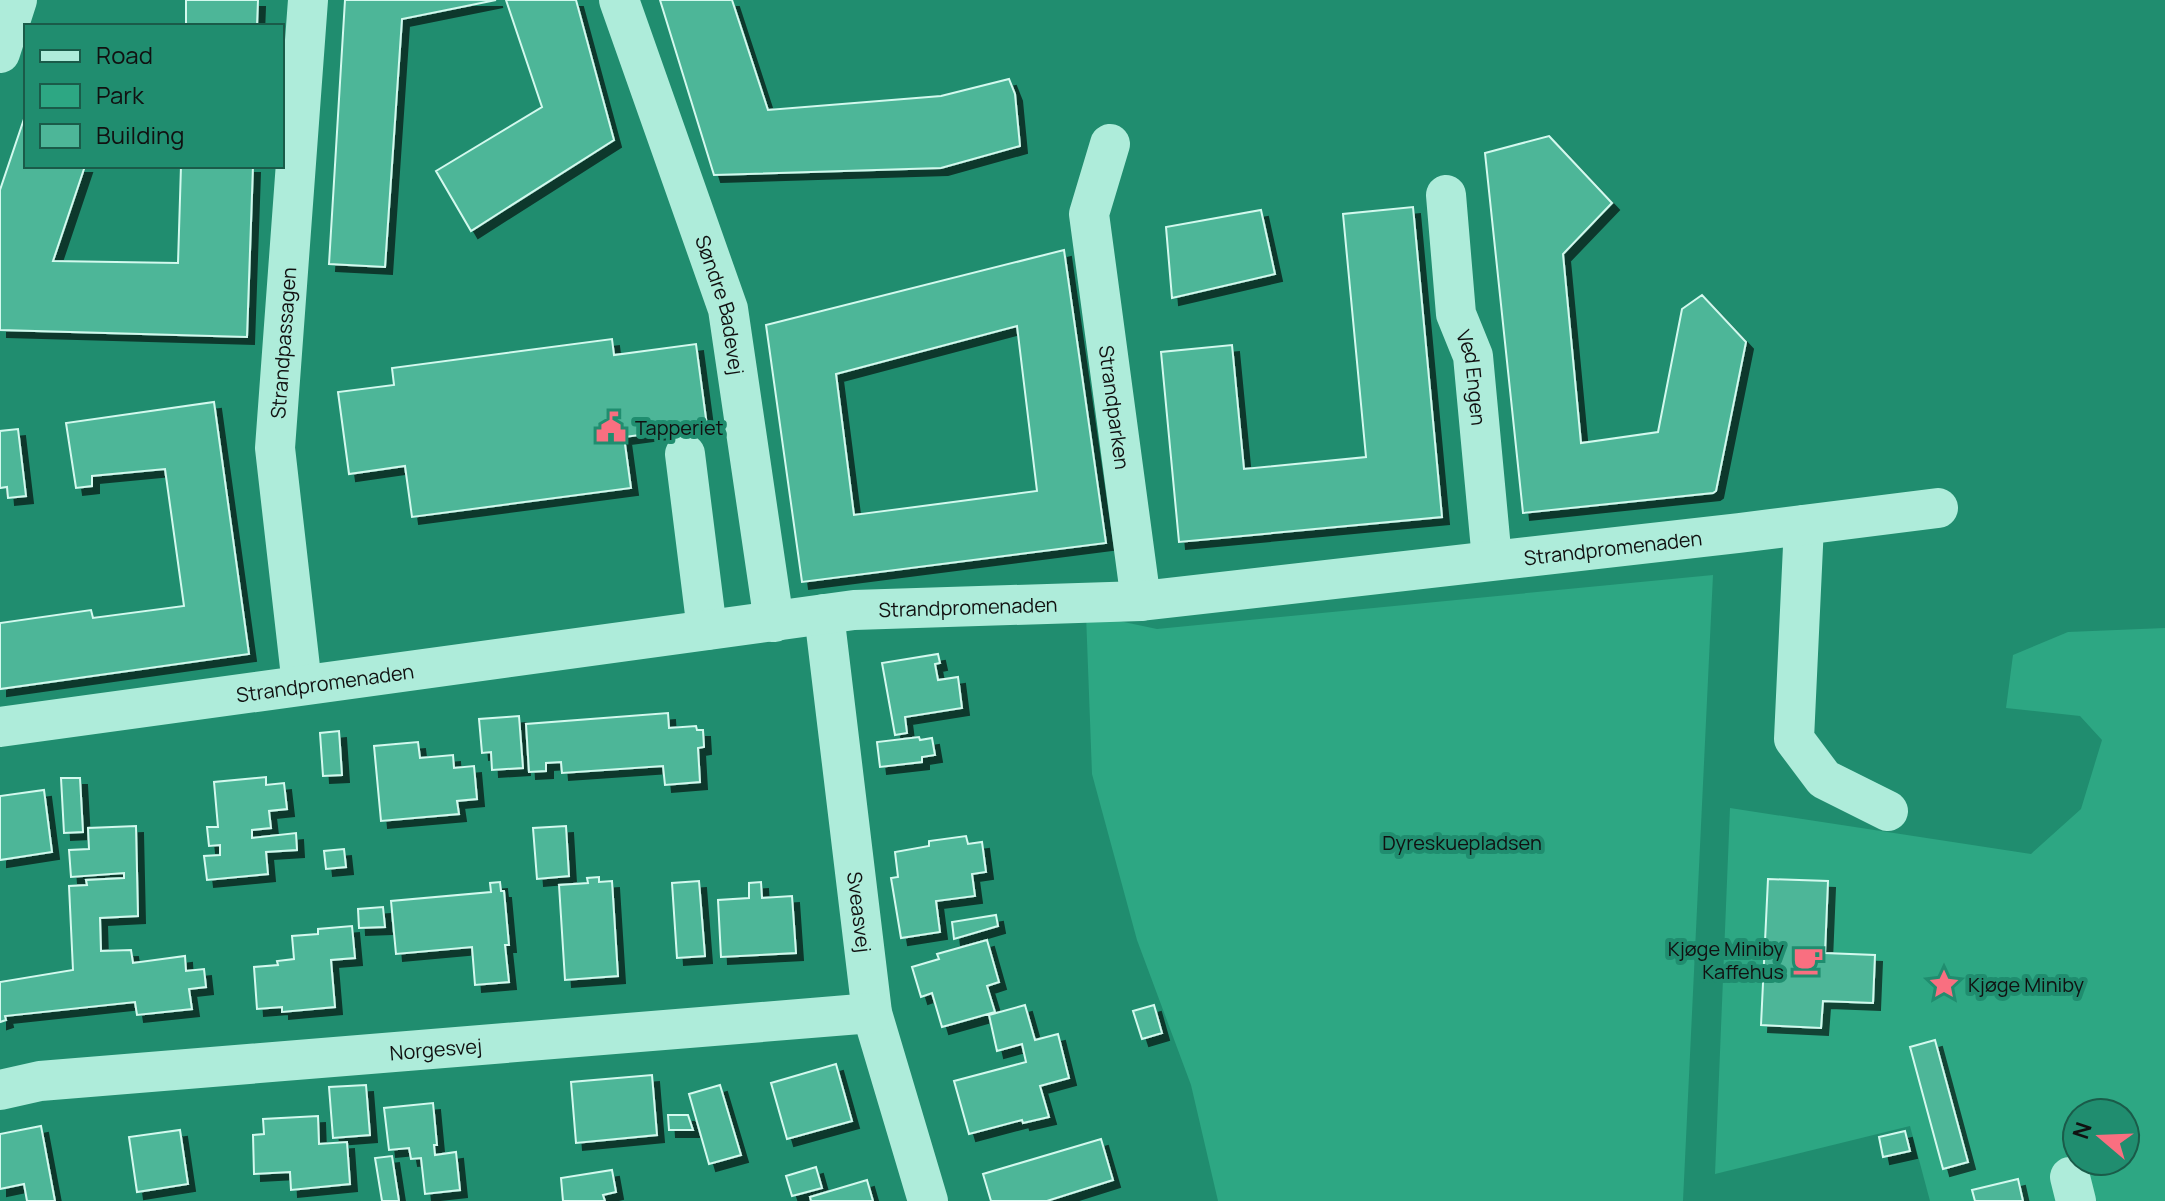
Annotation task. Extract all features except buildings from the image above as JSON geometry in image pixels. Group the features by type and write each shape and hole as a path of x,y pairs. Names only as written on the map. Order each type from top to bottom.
{"street":[{"path":"0,53 17,0"},
{"name":"Strandpassagen","path":"302,685 275,448 308,0"},
{"name":"Søndre Badevej","path":"619,0 728,309 774,622"},
{"name":"Strandparken","path":"1110,144 1089,214 1141,601"},
{"name":"Ved Engen","path":"1446,195 1456,314 1473,356 1492,560"},
{"path":"685,454 707,630"},
{"name":"Strandpromenaden","path":"0,727 854,610 1141,601 1938,508"},
{"path":"1804,525 1794,739 1824,779 1888,811"},
{"name":"Sveasvej","path":"824,614 872,1013 928,1201"},
{"name":"Norgesvej","path":"0,1090 40,1081 872,1013"}],"green space":[{"name":"Dyreskuepladsen","path":"1713,575 1683,1201 1218,1201 1191,1085 1137,940 1092,774 1086,614 1157,629"},
{"name":"Kjøge Miniby","path":"2165,628 2165,1201 1930,1201 1910,1126 1715,1174 1730,808 2031,854 2081,809 2102,740 2080,716 2006,708 2013,655 2068,632"}],"place":[{"name":"Tapperiet","path":"611,427"},
{"name":"Kjøge Miniby Kaffehus","path":"1808,960"},
{"name":"Kjøge Miniby","path":"1944,984"}]}
